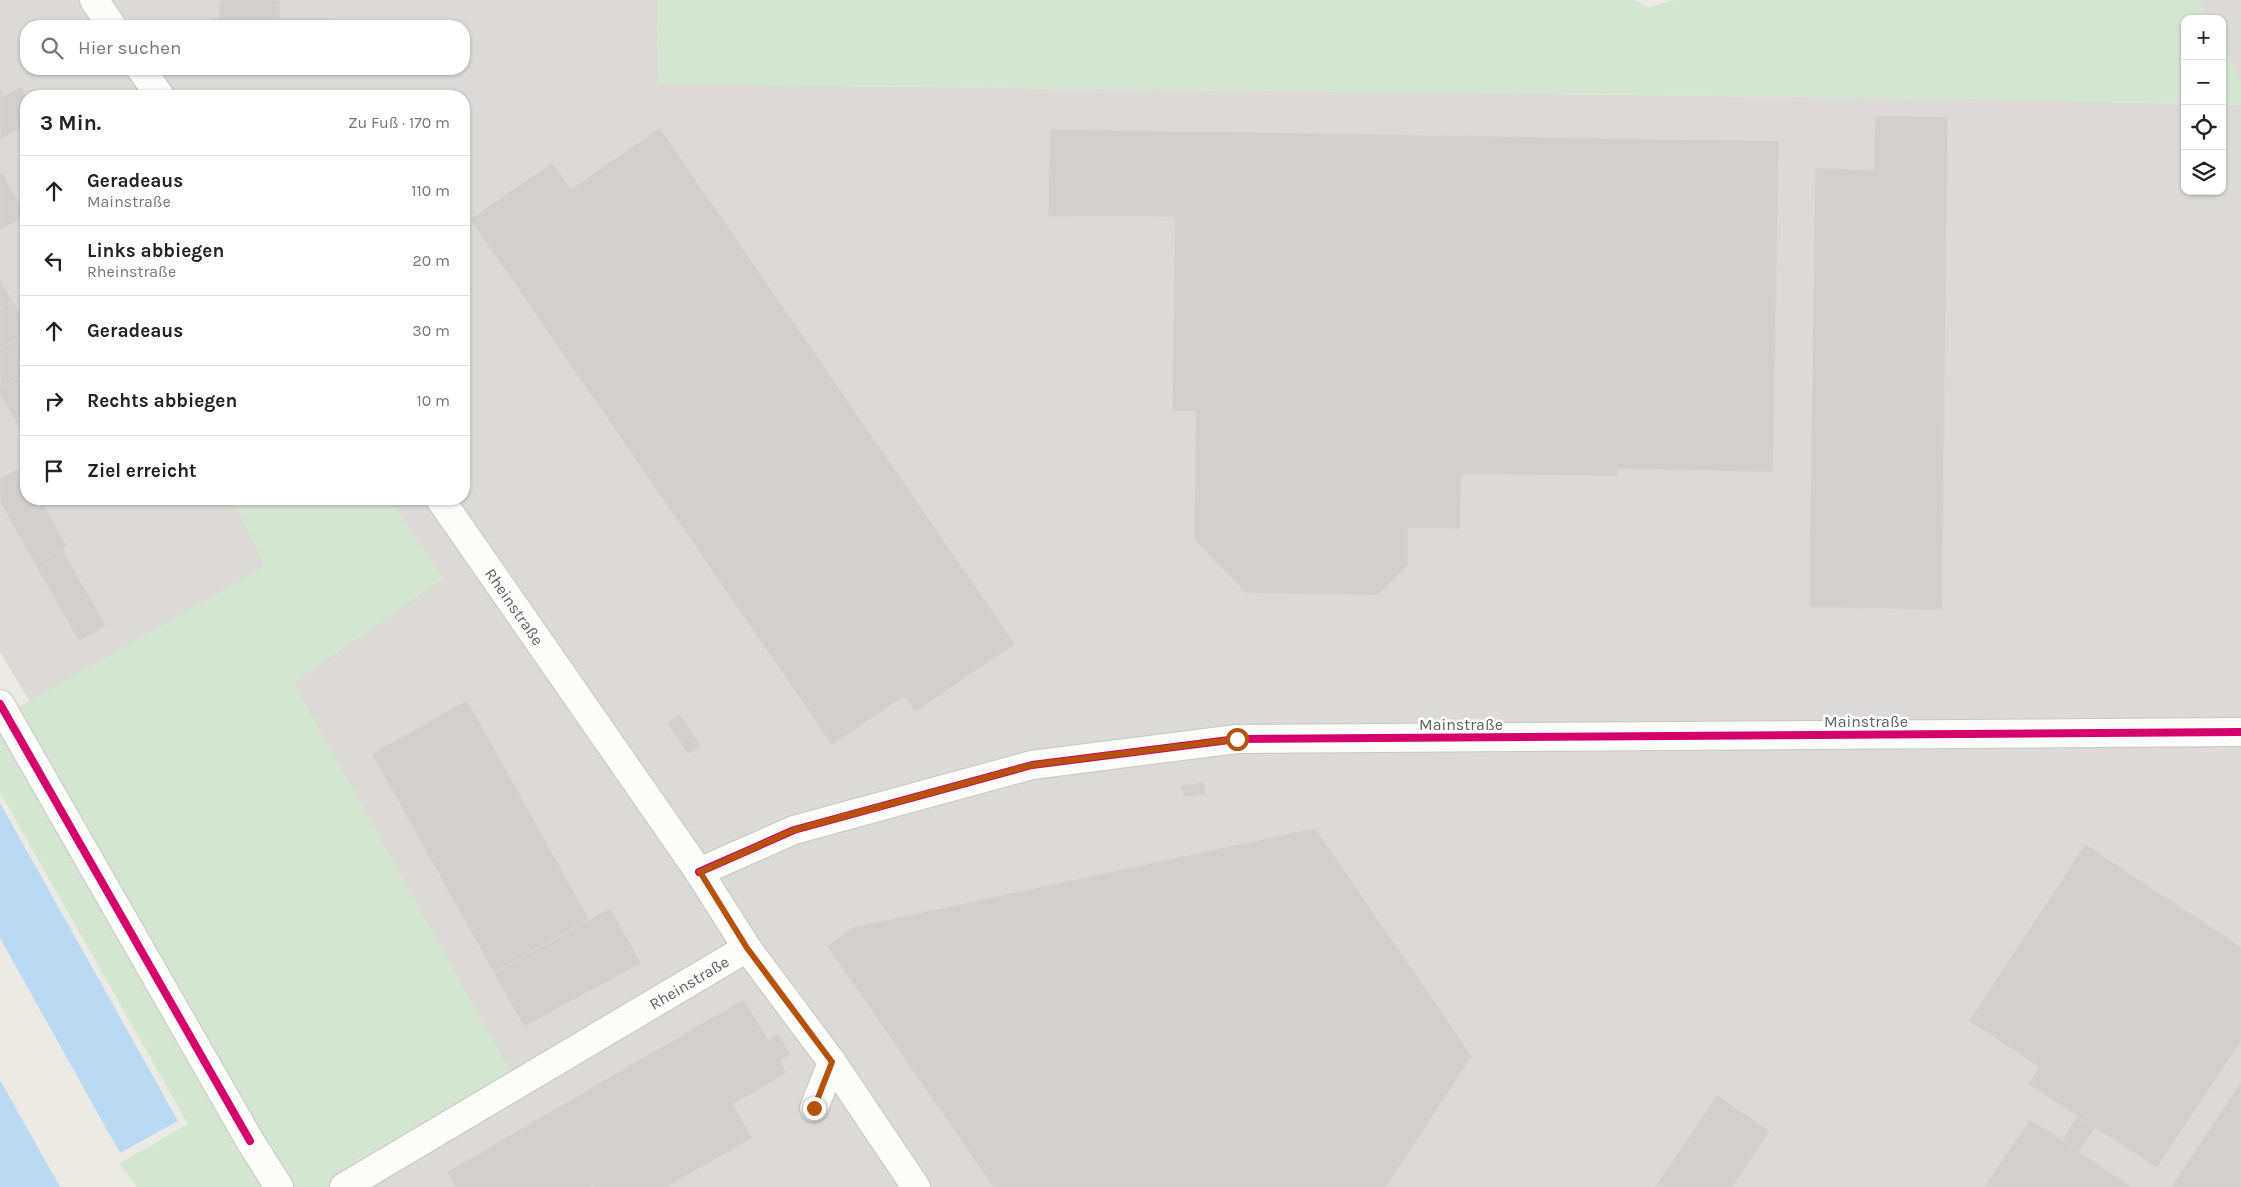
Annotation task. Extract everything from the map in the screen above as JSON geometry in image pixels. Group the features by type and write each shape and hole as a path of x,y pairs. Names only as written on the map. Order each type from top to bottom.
{"street":[{"path":"94,0 108,20"},
{"path":"145,75 156,90"},
{"name":"Rheinstraße","path":"344,1187 747,948 700,872 444,505"},
{"path":"0,704 250,1140 279,1187"},
{"name":"Mainstraße","path":"700,872 794,830 1032,765 1237,739 2241,732"},
{"path":"747,948 832,1062 916,1187"},
{"path":"814,1108 832,1062"}],"shaded area":[{"path":"0,0 657,0 658,84 1977,99 2181,104 2181,195 2226,195 2226,105 2241,105 2241,1187 364,1187 350,1165 513,1077 293,683 443,578 393,505 470,505 470,90 20,90 20,505 235,505 266,566 30,702 0,652"},
{"path":"2198,0 2241,0 2241,82 2226,54 2226,15 2206,15"}],"green space":[{"path":"657,0 1634,0 1648,8 1674,0 2198,0 2206,15 2181,15 2181,104 1977,99 658,84"},
{"path":"2226,54 2241,82 2241,105 2226,105"},
{"path":"235,505 393,505 443,578 293,683 513,1077 350,1164 364,1187 137,1187 119,1164 188,1124 0,792 0,718 265,566"}],"water":[{"path":"0,803 178,1121 120,1153 0,938"},
{"path":"0,1080 60,1187 0,1187"}],"building":[{"path":"220,0 280,0 280,18 329,18 329,20 212,20 219,18"},
{"path":"21,87 23,90 20,90 20,128 0,140 0,88 4,96"},
{"path":"1875,116 1948,117 1942,610 1809,607 1815,168 1874,170"},
{"path":"660,128 1015,644 915,712 904,696 832,745 470,219 552,163 571,189"},
{"path":"1050,129 1779,141 1773,472 1617,469 1618,476 1461,474 1460,529 1408,528 1408,565 1378,595 1246,593 1194,539 1196,411 1172,411 1175,217 1048,216"},
{"path":"2,172 20,204 20,218 0,230 0,173"},
{"path":"0,279 13,301 0,309"},
{"path":"13,301 20,314 20,337 0,349 0,309"},
{"path":"20,337 20,377 0,388 0,349"},
{"path":"20,377 20,417 15,420 0,395 0,388"},
{"path":"20,417 20,430 15,420"},
{"path":"17,469 20,475 20,505 37,505 38,507 44,505 67,546 35,564 0,502 0,479"},
{"path":"62,549 106,626 79,641 35,564"},
{"path":"467,700 589,919 494,973 372,754"},
{"path":"680,715 701,746 688,754 667,723"},
{"path":"1204,782 1206,795 1184,797 1182,785"},
{"path":"1315,828 1472,1056 1386,1187 993,1187 827,946 854,927"},
{"path":"2085,844 2241,947 2241,1041 2157,1168 2028,1084 2039,1067 1969,1021"},
{"path":"610,908 641,963 524,1027 494,973"},
{"path":"744,999 768,1040 778,1034 791,1055 780,1061 787,1073 733,1104 752,1138 667,1187 595,1187 593,1185 589,1187 455,1187 447,1172"},
{"path":"2241,1082 2241,1187 2171,1187"},
{"path":"1717,1095 1770,1131 1732,1187 1655,1187"},
{"path":"2077,1116 2095,1128 2079,1151 2062,1140"},
{"path":"2030,1119 2062,1140 2132,1187 1984,1187"}],"cycle path":[{"path":"0,704 250,1141"},
{"path":"699,872 794,830 1032,765 1237,739 2241,732"}],"route":[{"path":"814,1108 832,1062 747,948 700,872 794,830 1032,765 1237,739"}]}
